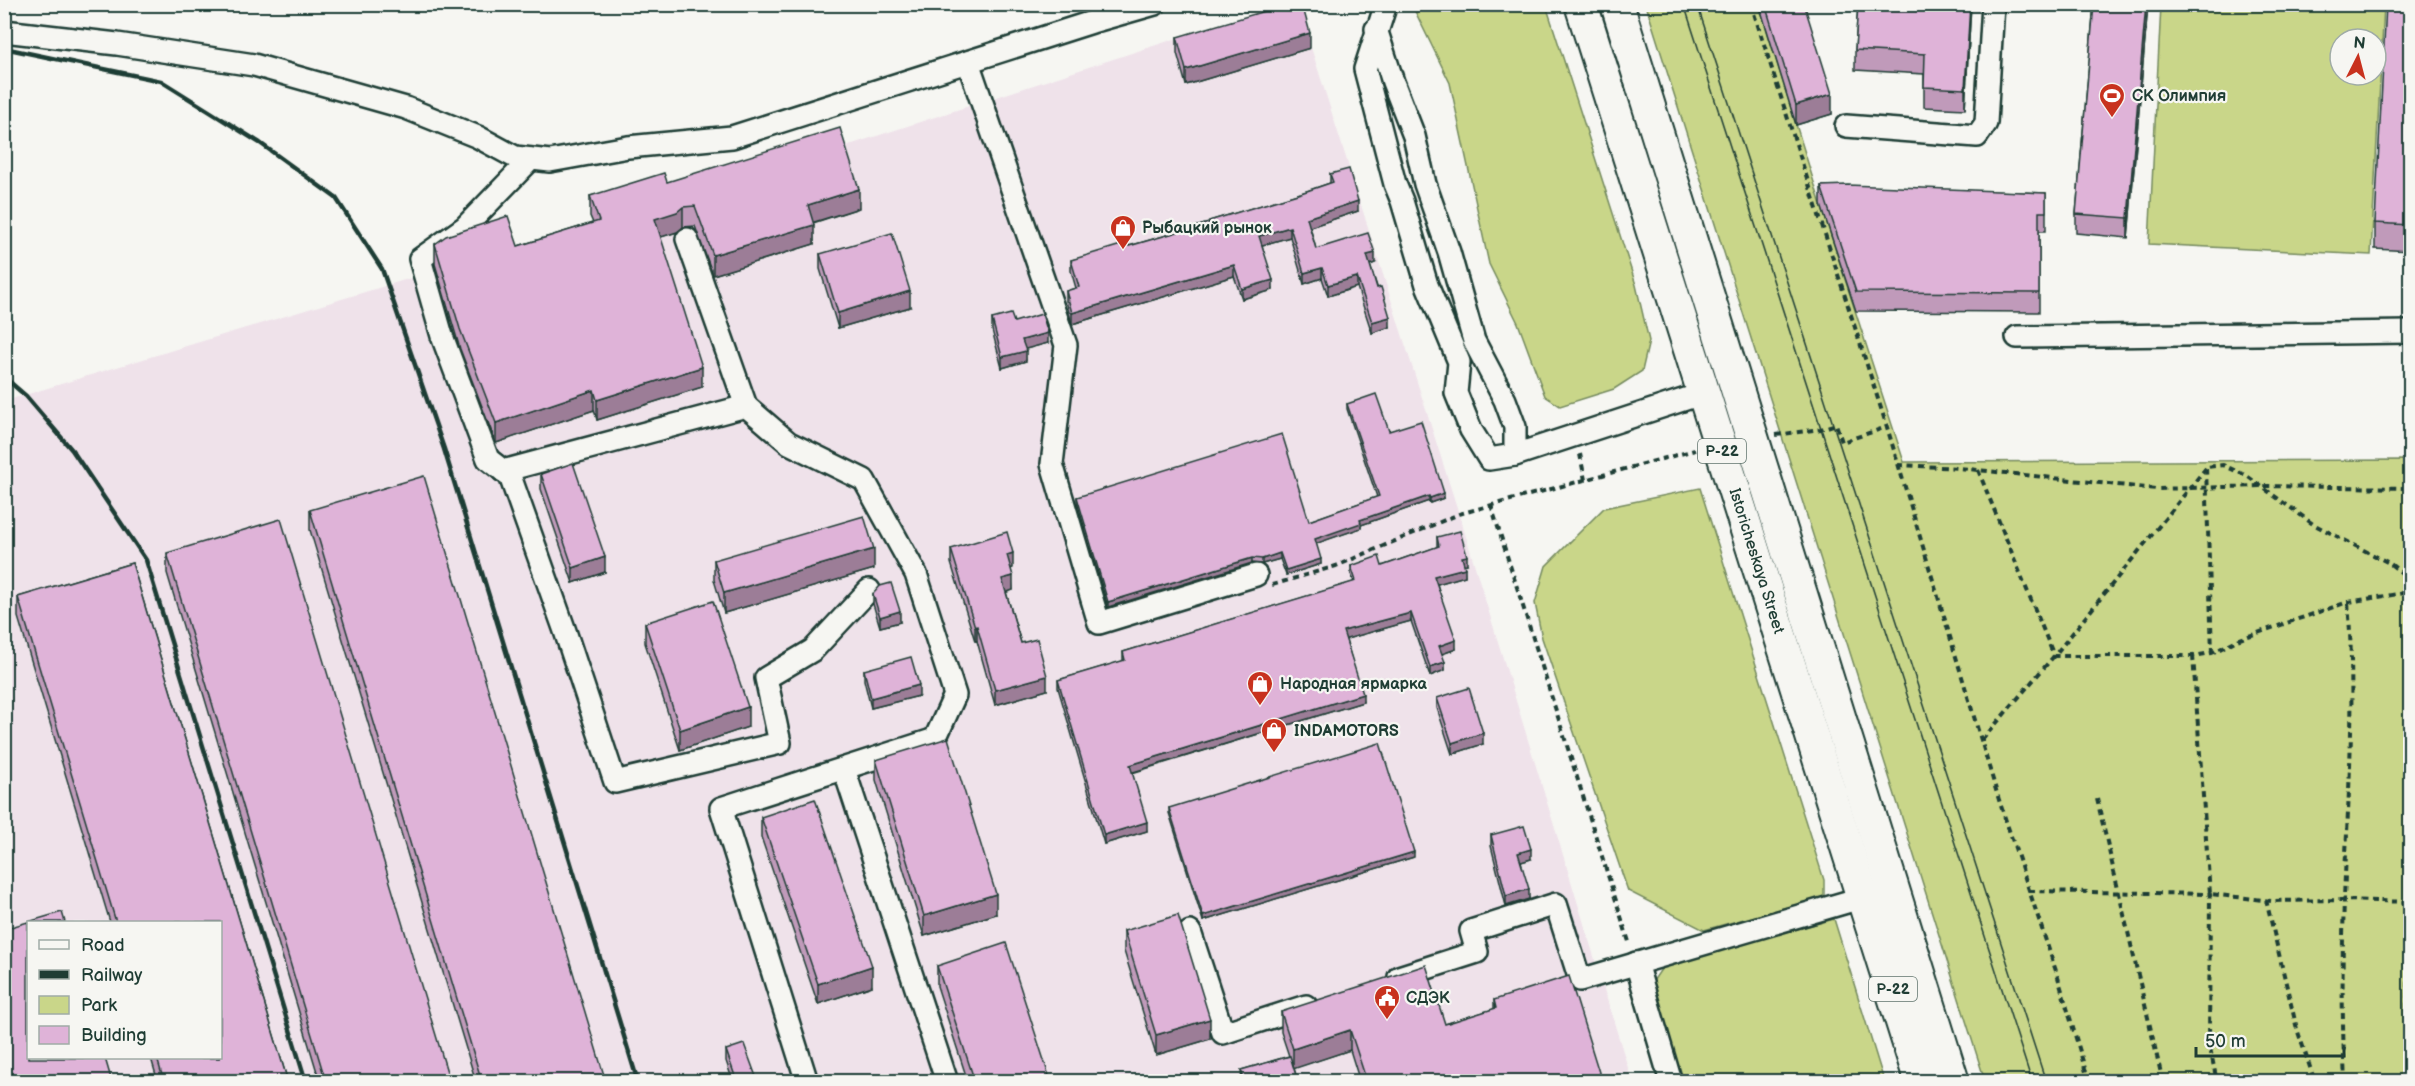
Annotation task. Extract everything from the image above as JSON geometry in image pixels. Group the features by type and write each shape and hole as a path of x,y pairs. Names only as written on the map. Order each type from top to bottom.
{"highway":[{"name":"Istoricheskaya Street","path":"1581,4 1921,1082"},
{"name":"Istoricheskaya Street","path":"1617,4 1953,1082"}],"lane":[{"path":"4,32 117,44 254,65 406,108 478,137 515,157 550,161 628,147 732,137 1155,4"},
{"path":"1386,4 1376,29 1365,69 1395,184 1427,285 1459,362 1456,393 1471,430 1489,459 1515,455 1704,393"},
{"path":"1846,126 1977,136 1986,123 1993,4"},
{"path":"1376,29 1414,136 1425,184 1449,252 1474,341 1505,400 1515,427 1515,455"},
{"path":"968,62 1066,345 1052,464 1099,623 1263,581"},
{"path":"531,159 465,227 420,259 442,336 488,459 510,476 615,782 780,743 766,678 813,650 869,590"},
{"path":"1402,201 1425,184"},
{"path":"687,239 746,406 789,443 864,480 916,574 955,695 935,739 721,808 807,1082"},
{"path":"2017,337 2410,332"},
{"path":"503,471 746,406"},
{"path":"843,769 947,1082"},
{"path":"1378,984 1477,952 1471,931 1556,904 1580,980 1864,897"},
{"path":"1190,932 1223,1033 1322,1001"},
{"path":"1636,963 1671,1082"}],"path":[{"path":"1751,4 1899,465 1982,741 2090,1082"},
{"path":"1846,440 1887,428"},
{"path":"1576,435 1585,480"},
{"path":"1263,581 1336,566 1459,514 1692,451"},
{"path":"1899,465 1978,470 2156,489 2261,486 2410,488"},
{"path":"1982,741 2054,656 2206,467 2223,465 2247,476 2313,525 2389,563 2410,579"},
{"path":"2206,467 2212,653"},
{"path":"1978,470 2054,656"},
{"path":"1491,505 1636,963"},
{"path":"2054,656 2193,656 2212,653 2237,640 2348,602 2410,592"},
{"path":"2345,1082 2344,900 2350,788 2352,661 2348,602"},
{"path":"2193,656 2210,894 2209,1043 2217,1082"},
{"path":"2097,799 2163,1082"},
{"path":"2029,891 2210,894 2266,900 2410,902"},
{"path":"2266,900 2297,1029 2315,1082"},
{"path":"2403,1082 2410,951"}],"shaded area":[{"path":"1279,5 1297,5 1459,514 1632,1081 5,1082 5,401 840,148"}],"green space":[{"path":"1412,5 1546,5 1636,285 1649,341 1642,371 1614,389 1560,406 1545,396 1518,323 1489,264 1450,83"},
{"path":"1646,5 1759,5 1904,462 2410,460 2410,1081 1985,1081"},
{"path":"2161,5 2384,5 2383,27 2328,27 2328,87 2380,87 2371,255 2149,244"},
{"path":"1700,488 1824,880 1824,897 1704,930 1628,891 1542,638 1535,603 1546,566 1604,508"},
{"path":"1834,919 1884,1081 1681,1081 1651,984 1664,965"}],"building":[{"path":"1288,4 1302,4 1310,33 1186,70 1177,37"},
{"path":"1765,4 1804,4 1832,94 1796,105"},
{"path":"1858,4 1970,4 1965,89 1924,87 1925,54 1855,50"},
{"name":"СК Олимпия","path":"2094,4 2146,4 2128,218 2076,214"},
{"path":"2386,4 2410,4 2410,225 2375,223 2382,87 2388,87 2388,27 2385,27"},
{"path":"840,128 859,189 808,205 814,225 713,255 695,206 683,207 677,212 655,219 702,367 597,400 594,390 496,423 460,329 435,244 446,236 508,216 518,246 599,221 590,196 664,173 667,182"},
{"path":"1349,169 1358,201 1307,218 1316,249 1368,233 1375,253 1367,255 1377,288 1381,287 1390,317 1372,322 1357,277 1328,285 1322,268 1304,273 1290,227 1259,236 1273,280 1242,289 1234,265 1072,313 1066,291 1079,287 1071,260 1209,223 1209,221 1301,193 1333,182 1330,174"},
{"path":"1848,185 2046,193 2046,212 2039,212 2039,293 1856,292 1821,186"},
{"path":"892,233 910,291 838,313 820,254"},
{"path":"1011,314 1014,322 1042,314 1048,333 1022,340 1026,351 1002,357 992,319"},
{"path":"1376,394 1389,431 1421,421 1444,493 1360,520 1361,523 1315,539 1321,559 1286,570 1280,553 1262,559 1252,558 1108,602 1077,497 1282,434 1309,521 1379,496 1347,404"},
{"path":"573,463 605,557 573,568 541,474"},
{"path":"424,476 606,1082 482,1082 310,510"},
{"path":"864,516 874,549 724,593 714,560"},
{"path":"281,519 450,1082 326,1082 167,553"},
{"path":"1460,531 1467,556 1462,557 1465,568 1434,576 1456,640 1439,646 1445,662 1430,667 1411,613 1343,631 1363,694 1130,765 1147,822 1104,835 1058,680 1125,660 1123,652 1356,581 1351,566 1379,556 1382,566 1439,546 1437,537"},
{"path":"1007,532 1013,553 1007,555 1013,576 1002,579 1021,643 1037,639 1047,676 995,690 977,626 975,627 951,549"},
{"path":"132,563 288,1082 164,1082 157,1059 222,1059 222,921 116,921 18,597"},
{"path":"891,583 900,611 880,617 873,594 880,586"},
{"path":"713,601 748,707 680,730 645,623"},
{"path":"911,657 919,685 871,698 864,670"},
{"path":"1469,688 1483,733 1452,743 1437,698"},
{"path":"948,738 996,894 924,916 876,760"},
{"path":"1380,743 1414,852 1203,916 1169,808"},
{"path":"815,799 872,966 818,984 761,817"},
{"path":"1524,826 1531,849 1518,853 1529,889 1506,896 1491,835"},
{"path":"62,912 65,921 31,921"},
{"path":"1178,915 1210,1019 1156,1035 1124,931"},
{"path":"27,922 27,1059 105,1059 112,1082 4,1082 4,929"},
{"path":"1006,943 1051,1082 975,1082 937,966"},
{"path":"1426,965 1445,1024 1496,1008 1494,1000 1569,976 1602,1082 1367,1082 1350,1030 1293,1049 1281,1012"},
{"path":"744,1044 758,1082 737,1082 726,1050"},
{"path":"1290,1056 1298,1082 1245,1082 1241,1070"}],"tram line":[{"path":"1684,4 2032,1082"},
{"path":"1697,4 2046,1082"}],"railway":[{"path":"4,48 161,81 260,143 336,198 382,269 444,449 638,1082"},
{"path":"4,377 26,396 72,450 146,560 306,1082"}],"place":[{"name":"СК Олимпия","path":"2112,119"},
{"name":"Рыбацкий рынок","path":"1123,251"},
{"name":"Народная ярмарка","path":"1260,707"},
{"name":"INDAMOTORS","path":"1274,754"},
{"name":"СДЭК","path":"1387,1021"}]}
